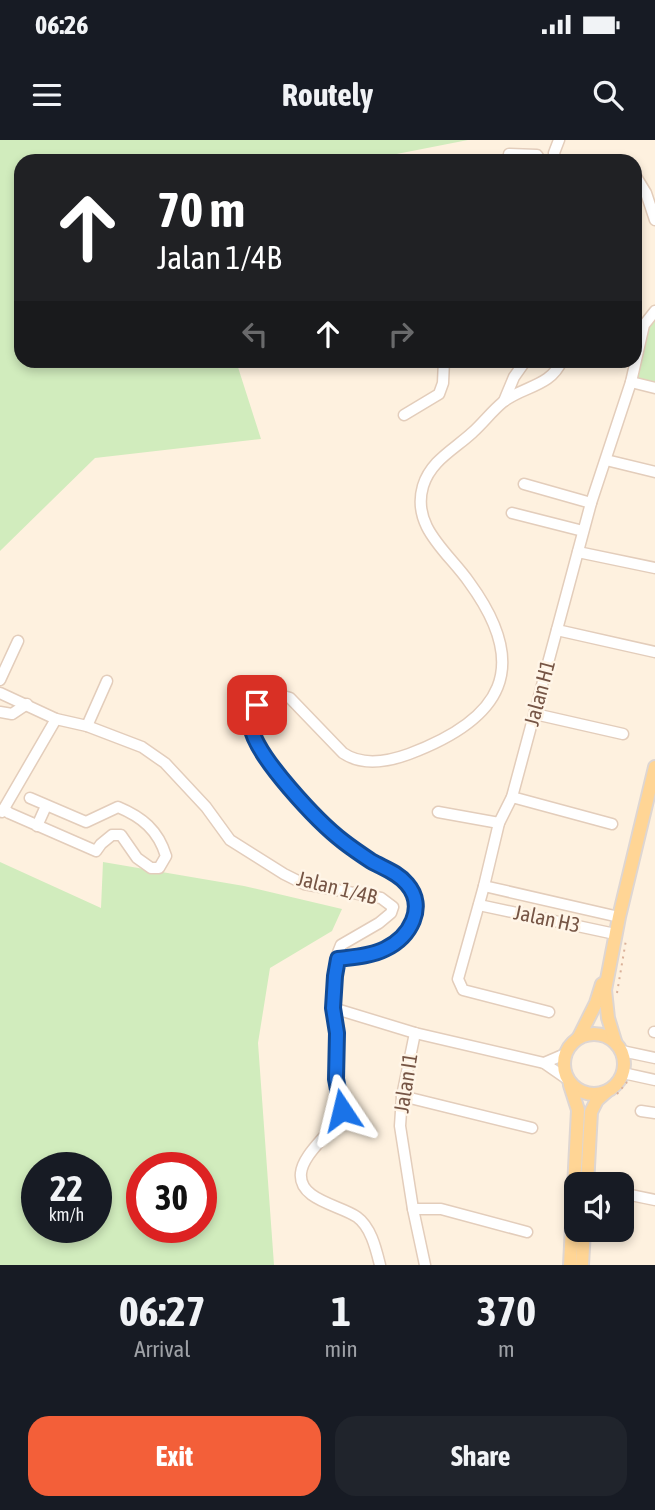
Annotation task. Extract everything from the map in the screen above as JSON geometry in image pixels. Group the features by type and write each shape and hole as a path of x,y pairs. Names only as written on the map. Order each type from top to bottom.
{"main road":[{"path":"570,1265 578,1110 564,1072 565,1054 579,1037 596,1003 610,957 622,932 619,917 655,767"},
{"path":"588,1172 591,1112 597,1100 611,1094 625,1078 624,1062 607,1018 605,998 610,957"},
{"path":"579,1037 598,1034 618,1046"},
{"path":"569,1082 581,1092 593,1095 611,1094"},
{"path":"582,1265 583,1242"}],"street":[{"path":"642,186 655,220"},
{"name":"Jalan H1","path":"642,334 644,325 655,311"},
{"path":"404,415 439,394 444,368"},
{"path":"503,402 520,368"},
{"path":"380,1265 370,1235 359,1218 314,1196 304,1186 300,1175 303,1164 342,1110 336,1079 337,1033 333,1008 338,959 365,956 386,949 402,938 414,923 417,906 408,884 397,874 371,861 342,841 307,810 258,743 251,728 251,718 257,705 268,697 278,695 290,698 343,753 353,760 365,762 403,756 426,747 480,715 501,678 502,653 498,630 468,580 424,524 421,509 423,486 444,454 469,436 503,402 549,379 557,368"},
{"name":"Jalan H1","path":"549,1012 463,990 458,979 499,823 512,797 591,503 634,368"},
{"path":"631,382 655,388"},
{"path":"606,460 655,472"},
{"path":"524,484 591,503"},
{"path":"512,513 583,531"},
{"path":"578,552 655,568"},
{"path":"558,630 655,652"},
{"path":"0,680 18,641"},
{"path":"87,726 107,681"},
{"name":"Jalan 1/4B","path":"0,693 56,719 87,726 142,747 165,763 206,807 230,840 284,874 304,884 388,901 393,907 391,913 341,946 338,959"},
{"path":"0,712 12,714 27,704"},
{"path":"535,713 622,734"},
{"path":"30,798 86,822 118,807 132,813 152,828 166,856 159,868 151,869 137,858 121,835 113,835 96,851 2,812 56,719"},
{"path":"512,797 612,824"},
{"path":"37,826 46,806"},
{"path":"438,812 499,823"},
{"name":"Jalan H3","path":"484,886 619,917"},
{"name":"Jalan H3","path":"479,905 622,932"},
{"path":"333,1008 415,1032"},
{"name":"Jalan I1","path":"425,1265 400,1126 402,1096 415,1032 544,1062 569,1082"},
{"path":"618,1046 655,1058"},
{"path":"544,1062 565,1054"},
{"path":"625,1078 655,1080"},
{"path":"402,1096 532,1128"},
{"path":"641,1111 655,1113"},
{"path":"634,1196 655,1200"},
{"path":"413,1209 441,1209 461,1213 527,1232"}],"path":[{"path":"617,995 622,932"},
{"path":"611,1094 625,1078"}],"green space":[{"path":"0,140 468,140 397,154 14,154 14,368 238,368 261,439 95,458 0,551"},
{"path":"655,320 655,382 634,377 637,368 642,368 642,349 648,328"},
{"path":"0,862 101,908 103,862 244,886 342,909 332,931 270,968 258,1043 274,1265 0,1265"}],"route":[{"path":"257,705 251,718 251,728 258,743 307,810 342,841 371,861 397,874 408,884 417,906 414,923 402,938 386,949 365,956 338,959 333,1008 337,1033 336,1079 342,1110"}]}
